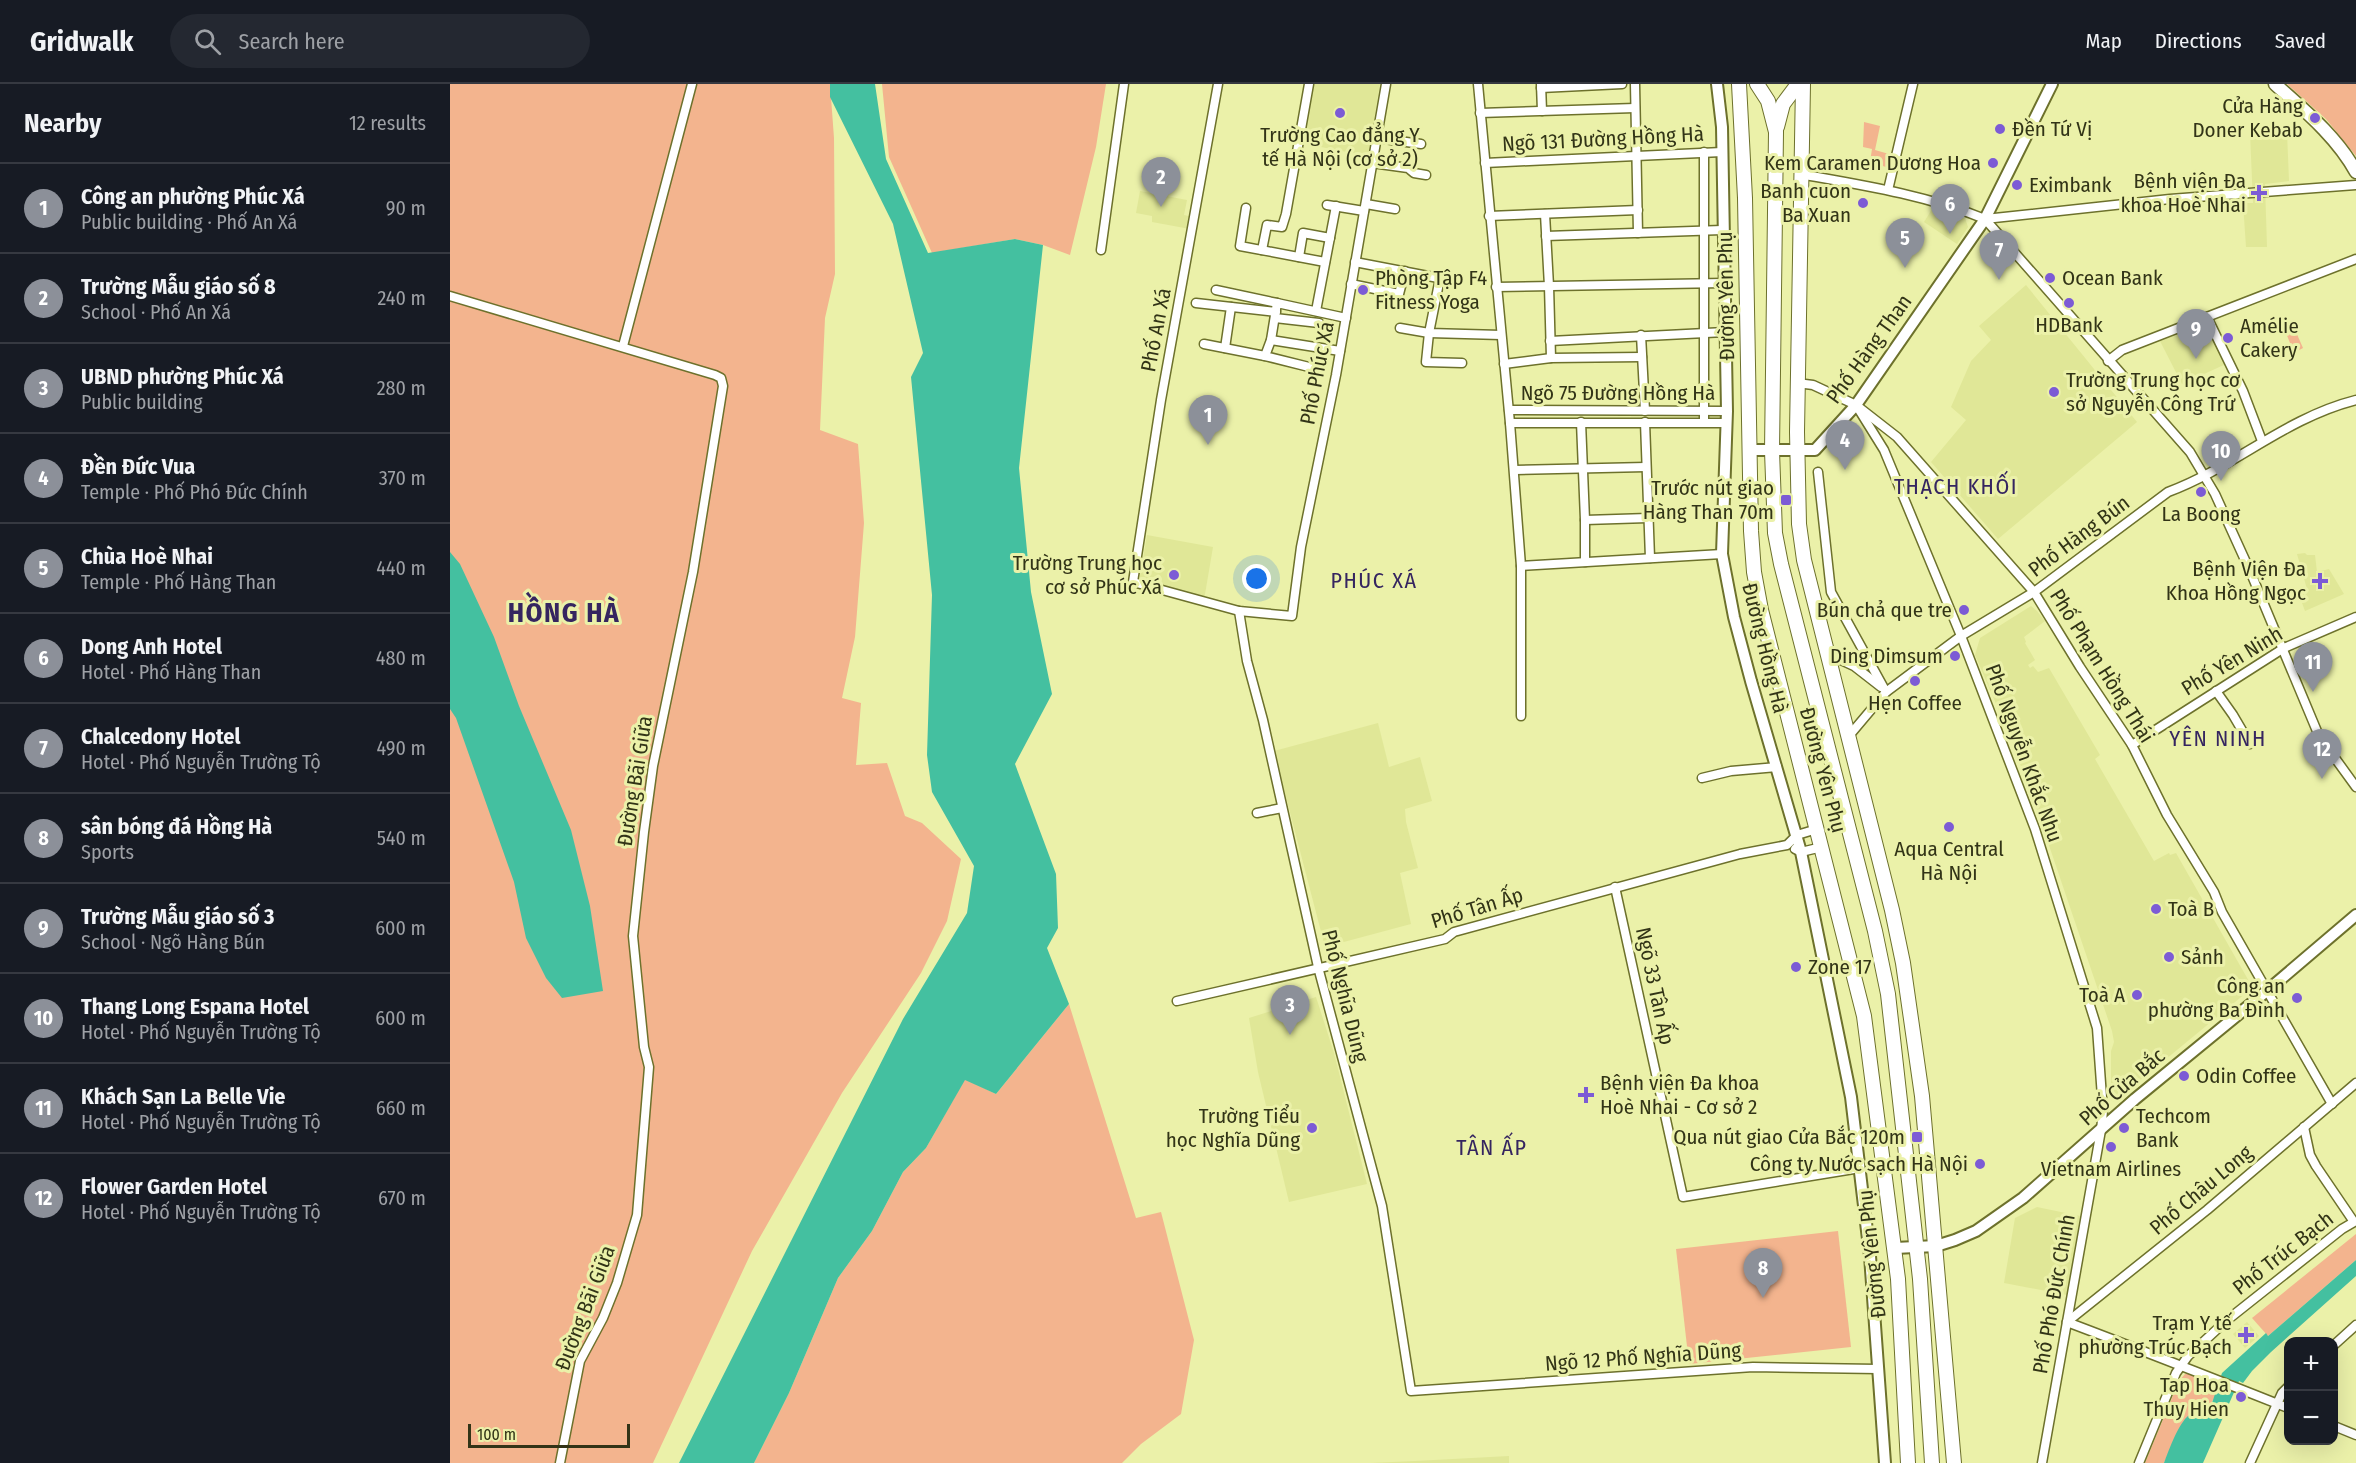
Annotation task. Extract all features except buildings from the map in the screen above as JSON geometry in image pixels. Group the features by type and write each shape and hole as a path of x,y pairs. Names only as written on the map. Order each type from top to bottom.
{"main road":[{"name":"Đường Yên Phụ","path":"1739,84 1744,177 1754,572 1764,622 1864,1016 1894,1248 1908,1463"},
{"name":"Đường Yên Phụ","path":"1757,84 1768,101 1776,132 1772,451 1775,533 1875,931 1888,994 1917,1248 1927,1361 1932,1463"},
{"name":"Đường Yên Phụ","path":"1776,132 1784,104 1798,84"},
{"name":"Đường Yên Phụ","path":"1803,84 1797,384 1801,543 1892,910 1903,963 1922,1096 1954,1463"},
{"path":"2275,84 2320,126 2339,147 2356,172"},
{"path":"1927,1361 1946,1359"}],"street":[{"path":"623,346 692,84"},
{"path":"1101,250 1124,84"},
{"name":"Phố An Xá","path":"1218,84 1161,400 1133,582 1239,611"},
{"path":"1262,250 1267,225 1282,227 1286,214 1309,84"},
{"name":"Phố Phúc Xá","path":"1239,611 1292,616 1301,547 1340,351 1386,84"},
{"path":"1478,84 1515,470 1521,566 1521,716"},
{"path":"1542,111 1541,86 1622,84"},
{"path":"1635,84 1638,233"},
{"name":"Đường Hồng Hà","path":"1717,84 1722,127 1722,230 1727,411 1722,554 1737,628 1797,835 1851,1097 1870,1256 1885,1463"},
{"path":"1888,190 1912,84"},
{"name":"Phố Hàng Than","path":"1750,450 1815,450 1856,405 1984,219 2000,192 2052,84"},
{"path":"1480,113 1635,108"},
{"path":"1377,138 1421,144"},
{"path":"1704,152 1704,422"},
{"name":"Ngõ 131 Đường Hồng Hà","path":"1485,163 1722,152"},
{"path":"1372,163 1408,168 1426,175"},
{"path":"1800,174 1888,190 1968,212 1984,219 2190,452 2215,494 2284,648 2319,736 2356,788"},
{"path":"1984,219 2170,199 2356,185"},
{"path":"1316,311 1330,238 1331,205 1395,209"},
{"path":"1246,208 1240,246 1325,262"},
{"path":"1489,216 1638,210"},
{"path":"1545,214 1551,358"},
{"path":"1546,236 1722,230"},
{"path":"1299,257 1303,233 1330,238"},
{"path":"2108,361 2122,350 2356,259"},
{"path":"1355,262 1455,280"},
{"path":"1351,284 1399,294 1405,271"},
{"path":"1440,278 1429,333 1426,362 1461,363"},
{"path":"1496,287 1724,283"},
{"path":"1216,290 1319,323"},
{"name":"Đường Bãi Giữa","path":"450,296 715,375 721,378 723,386 693,572 653,766 633,936 644,1047 649,1067 637,1215 617,1283 603,1318 580,1361 560,1463"},
{"path":"1196,303 1276,311 1316,311 1346,318"},
{"path":"1226,348 1231,307"},
{"path":"1265,356 1271,340 1276,311"},
{"path":"2207,317 2243,391 2262,441"},
{"path":"1400,328 1429,333 1502,335"},
{"path":"1550,341 1725,332"},
{"path":"1641,335 1645,411"},
{"path":"1271,340 1340,351"},
{"path":"1204,344 1309,367"},
{"path":"1504,364 1551,358 1642,357"},
{"name":"Phố Phạm Hồng Thái","path":"1797,384 1815,385 1856,405 1898,437 2034,592 2132,745 2167,815 2214,892 2258,976 2332,1104"},
{"name":"Phố Hàng Bún","path":"1848,737 1886,692 1961,636 2034,592 2168,492 2191,483 2285,427 2329,408 2356,400"},
{"name":"Phố Nguyễn Khắc Nhu","path":"1856,405 1884,450 1961,636 2035,830 2097,1028 2103,1111 2101,1130"},
{"name":"Ngõ 75 Đường Hồng Hà","path":"1509,410 1727,411"},
{"path":"1581,422 1585,562"},
{"path":"1645,422 1650,558"},
{"name":"Ngõ 75 Đường Hồng Hà","path":"1510,423 1725,423"},
{"path":"1884,450 1888,440 1898,437"},
{"path":"1515,470 1646,467"},
{"path":"1818,472 1831,592 1886,692"},
{"path":"1585,520 1648,519"},
{"path":"1521,566 1722,554"},
{"name":"Phố Nghĩa Dũng","path":"1239,611 1247,661 1263,720 1318,967 1382,1206 1411,1391"},
{"name":"Phố Yên Ninh","path":"2132,745 2284,648 2356,617"},
{"path":"1828,654 1845,660 1862,670 1886,692"},
{"path":"2216,692 2250,744"},
{"path":"1702,778 1731,771 1777,767"},
{"path":"1257,813 1282,808"},
{"path":"1817,829 1797,835 1787,845 1801,852 1822,847"},
{"name":"Phố Tân Ấp","path":"1176,1001 1445,939 1454,932 1615,887 1740,854 1787,845"},
{"name":"Ngõ 33 Tân Ấp","path":"1615,887 1683,1197 1860,1168"},
{"name":"Phố Cửa Bắc","path":"1894,1248 1936,1246 1976,1231 2023,1198 2135,1099 2356,915"},
{"name":"Phố Châu Long","path":"2067,1322 2143,1262 2356,1083"},
{"name":"Phố Trúc Bạch","path":"2139,1463 2181,1365 2203,1342 2258,1294 2342,1229 2355,1223 2310,1155 2304,1127"},
{"name":"Phố Phó Đức Chính","path":"2042,1463 2101,1130"},
{"path":"2067,1322 2181,1365 2242,1392 2284,1406"},
{"path":"2338,1341 2356,1325"},
{"name":"Ngõ 12 Phố Nghĩa Dũng","path":"1411,1391 1753,1367 1878,1369"},
{"path":"2250,1463 2284,1391"},
{"path":"2338,1428 2356,1435"}],"shaded area":[{"path":"450,84 830,84 834,138 835,274 825,318 820,430 858,444 864,523 855,637 842,698 861,703 856,765 887,763 905,816 922,823 961,859 947,921 921,973 842,1093 752,1251 653,1463 450,1463"},
{"path":"882,84 1106,84 1096,147 1070,255 1043,245 1015,239 932,253 889,157"},
{"name":"Trường Cao đẳng Y tế Hà Nội (cơ sở 2)","path":"1311,84 1380,84 1368,156 1300,143"},
{"path":"2287,84 2356,84 2356,156 2326,119"},
{"path":"1864,122 1880,126 1875,150 1889,154 1886,167 1870,162 1872,149 1863,147"},
{"name":"Bệnh viện Đa khoa Hoè Nhai","path":"2287,132 2289,181 2265,184 2267,247 2246,247 2243,203 2253,203 2250,133"},
{"path":"1140,191 1187,200 1184,215 1193,217 1190,229 1152,222 1152,216 1136,213"},
{"path":"1932,209 1965,218 1968,227 1957,244 1924,222"},
{"path":"2026,285 2137,422 1998,539 1931,462 1966,420 1951,407 1971,361 1991,340 1979,326"},
{"path":"2293,325 2303,348 2294,353 2284,328"},
{"path":"2198,327 2209,331 2226,364 2182,384 2160,341"},
{"name":"Trường Trung học cơ sở Phúc Xá","path":"1147,535 1213,547 1204,600 1139,582"},
{"name":"Bệnh Viện Đa Khoa Hồng Ngọc","path":"2297,554 2315,555 2317,572 2329,569 2344,594 2305,611 2298,592 2307,589"},
{"path":"2031,606 2045,621 2024,637 2035,660 2028,665 2030,668 2033,666 2038,672 2049,668 2100,755 2095,759 2154,861 2169,853 2170,855 2176,853 2250,983 2246,993 2114,1102 2111,1100 2111,1051 2114,1042 2112,1031 2037,810 2009,734 1975,655 1980,638"},
{"path":"1378,723 1389,767 1420,757 1432,801 1405,809 1406,822 1418,868 1400,873 1411,924 1325,947 1274,751"},
{"name":"Trường Tiểu học Nghĩa Dũng","path":"1316,997 1334,1053 1367,1184 1289,1202 1258,1072 1249,1018"},
{"path":"1069,1004 1136,1218 1161,1212 1194,1340 1181,1414 1141,1444 1122,1463 754,1463 789,1393 838,1278 872,1231 903,1172 926,1148 965,1079 996,1094"},
{"path":"2037,1207 2080,1216 2067,1295 2004,1283 2015,1218"},
{"path":"1838,1231 1851,1347 1689,1364 1676,1249"},
{"path":"2356,1234 2356,1260 2268,1336 2252,1318"},
{"name":"Trạm Y tế phường Trúc Bạch","path":"2247,1322 2259,1336 2245,1348 2233,1334"},
{"path":"2185,1374 2190,1374 2215,1389 2215,1397 2207,1409 2185,1424 2164,1463 2145,1463 2179,1381"},
{"path":"1509,1456 1509,1463 1370,1463 1415,1461"}],"water":[{"path":"830,84 875,84 886,159 928,253 1015,239 1043,245 1019,468 1031,592 1052,694 1015,764 1056,874 1058,928 1047,948 1069,1004 996,1094 965,1080 926,1148 903,1172 872,1231 838,1278 789,1393 754,1463 679,1463 903,1019 967,913 974,866 932,792 927,755 932,595 911,377 923,353 893,224 830,97"},
{"path":"450,552 460,564 494,637 519,706 571,830 590,906 603,991 562,998 546,978 526,938 514,882 456,718 450,709"},
{"path":"2356,1260 2356,1276 2288,1337 2284,1337 2284,1340 2252,1371 2243,1383 2239,1381 2203,1463 2164,1463 2185,1419 2192,1413 2211,1406 2222,1373 2266,1333 2268,1336"}],"place":[{"name":"Trường Cao đẳng Y tế Hà Nội (cơ sở 2)","path":"1340,113"},
{"name":"Cửa Hàng Doner Kebab","path":"2315,118"},
{"name":"Đền Tứ Vị","path":"2000,129"},
{"name":"Kem Caramen Dương Hoa","path":"1993,163"},
{"name":"Eximbank","path":"2017,185"},
{"name":"Bệnh viện Đa khoa Hoè Nhai","path":"2259,193"},
{"name":"Banh cuon Ba Xuan","path":"1863,203"},
{"name":"Trường Mẫu giáo số 8","path":"1161,207"},
{"name":"Dong Anh Hotel","path":"1950,234"},
{"name":"Chùa Hoè Nhai","path":"1905,268"},
{"name":"Ocean Bank","path":"2050,278"},
{"name":"Chalcedony Hotel","path":"1999,280"},
{"name":"Phòng Tập F4 Fitness Yoga","path":"1363,290"},
{"name":"HDBank","path":"2069,303"},
{"name":"Amélie Cakery","path":"2228,338"},
{"name":"Trường Mẫu giáo số 3","path":"2196,359"},
{"name":"Trường Trung học cơ sở Nguyễn Công Trứ","path":"2054,392"},
{"name":"Công an phường Phúc Xá","path":"1208,445"},
{"name":"Đền Đức Vua","path":"1845,470"},
{"name":"Thang Long Espana Hotel","path":"2221,481"},
{"name":"La Boong","path":"2201,492"},
{"name":"Trước nút giao Hàng Than 70m","path":"1786,500"},
{"name":"Trường Trung học cơ sở Phúc Xá","path":"1174,575"},
{"name":"Bệnh Viện Đa Khoa Hồng Ngọc","path":"2320,581"},
{"name":"Bún chả que tre","path":"1964,610"},
{"name":"Ding Dimsum","path":"1955,656"},
{"name":"Hẹn Coffee","path":"1915,681"},
{"name":"Khách Sạn La Belle Vie","path":"2313,692"},
{"name":"Flower Garden Hotel","path":"2322,779"},
{"name":"Aqua Central Hà Nội","path":"1949,827"},
{"name":"Toà B","path":"2156,909"},
{"name":"Sảnh","path":"2169,957"},
{"name":"Zone 17","path":"1796,967"},
{"name":"Toà A","path":"2137,995"},
{"name":"Công an phường Ba Đình","path":"2297,998"},
{"name":"UBND phường Phúc Xá","path":"1290,1035"},
{"name":"Odin Coffee","path":"2184,1076"},
{"name":"Bệnh viện Đa khoa Hoè Nhai - Cơ sở 2","path":"1586,1095"},
{"name":"Trường Tiểu học Nghĩa Dũng","path":"1312,1128"},
{"name":"Techcom Bank","path":"2124,1128"},
{"name":"Qua nút giao Cửa Bắc 120m","path":"1917,1137"},
{"name":"Vietnam Airlines","path":"2111,1147"},
{"name":"Công ty Nước sạch Hà Nội","path":"1980,1164"},
{"name":"sân bóng đá Hồng Hà","path":"1763,1298"},
{"name":"Trạm Y tế phường Trúc Bạch","path":"2246,1335"},
{"name":"Tap Hoa Thuy Hien","path":"2241,1397"}],"district":[{"name":"THẠCH KHỐI","path":"1956,486"},
{"name":"PHÚC XÁ","path":"1374,580"},
{"name":"HỒNG HÀ","path":"564,613"},
{"name":"YÊN NINH","path":"2218,738"},
{"name":"TÂN ẤP","path":"1492,1147"}]}
